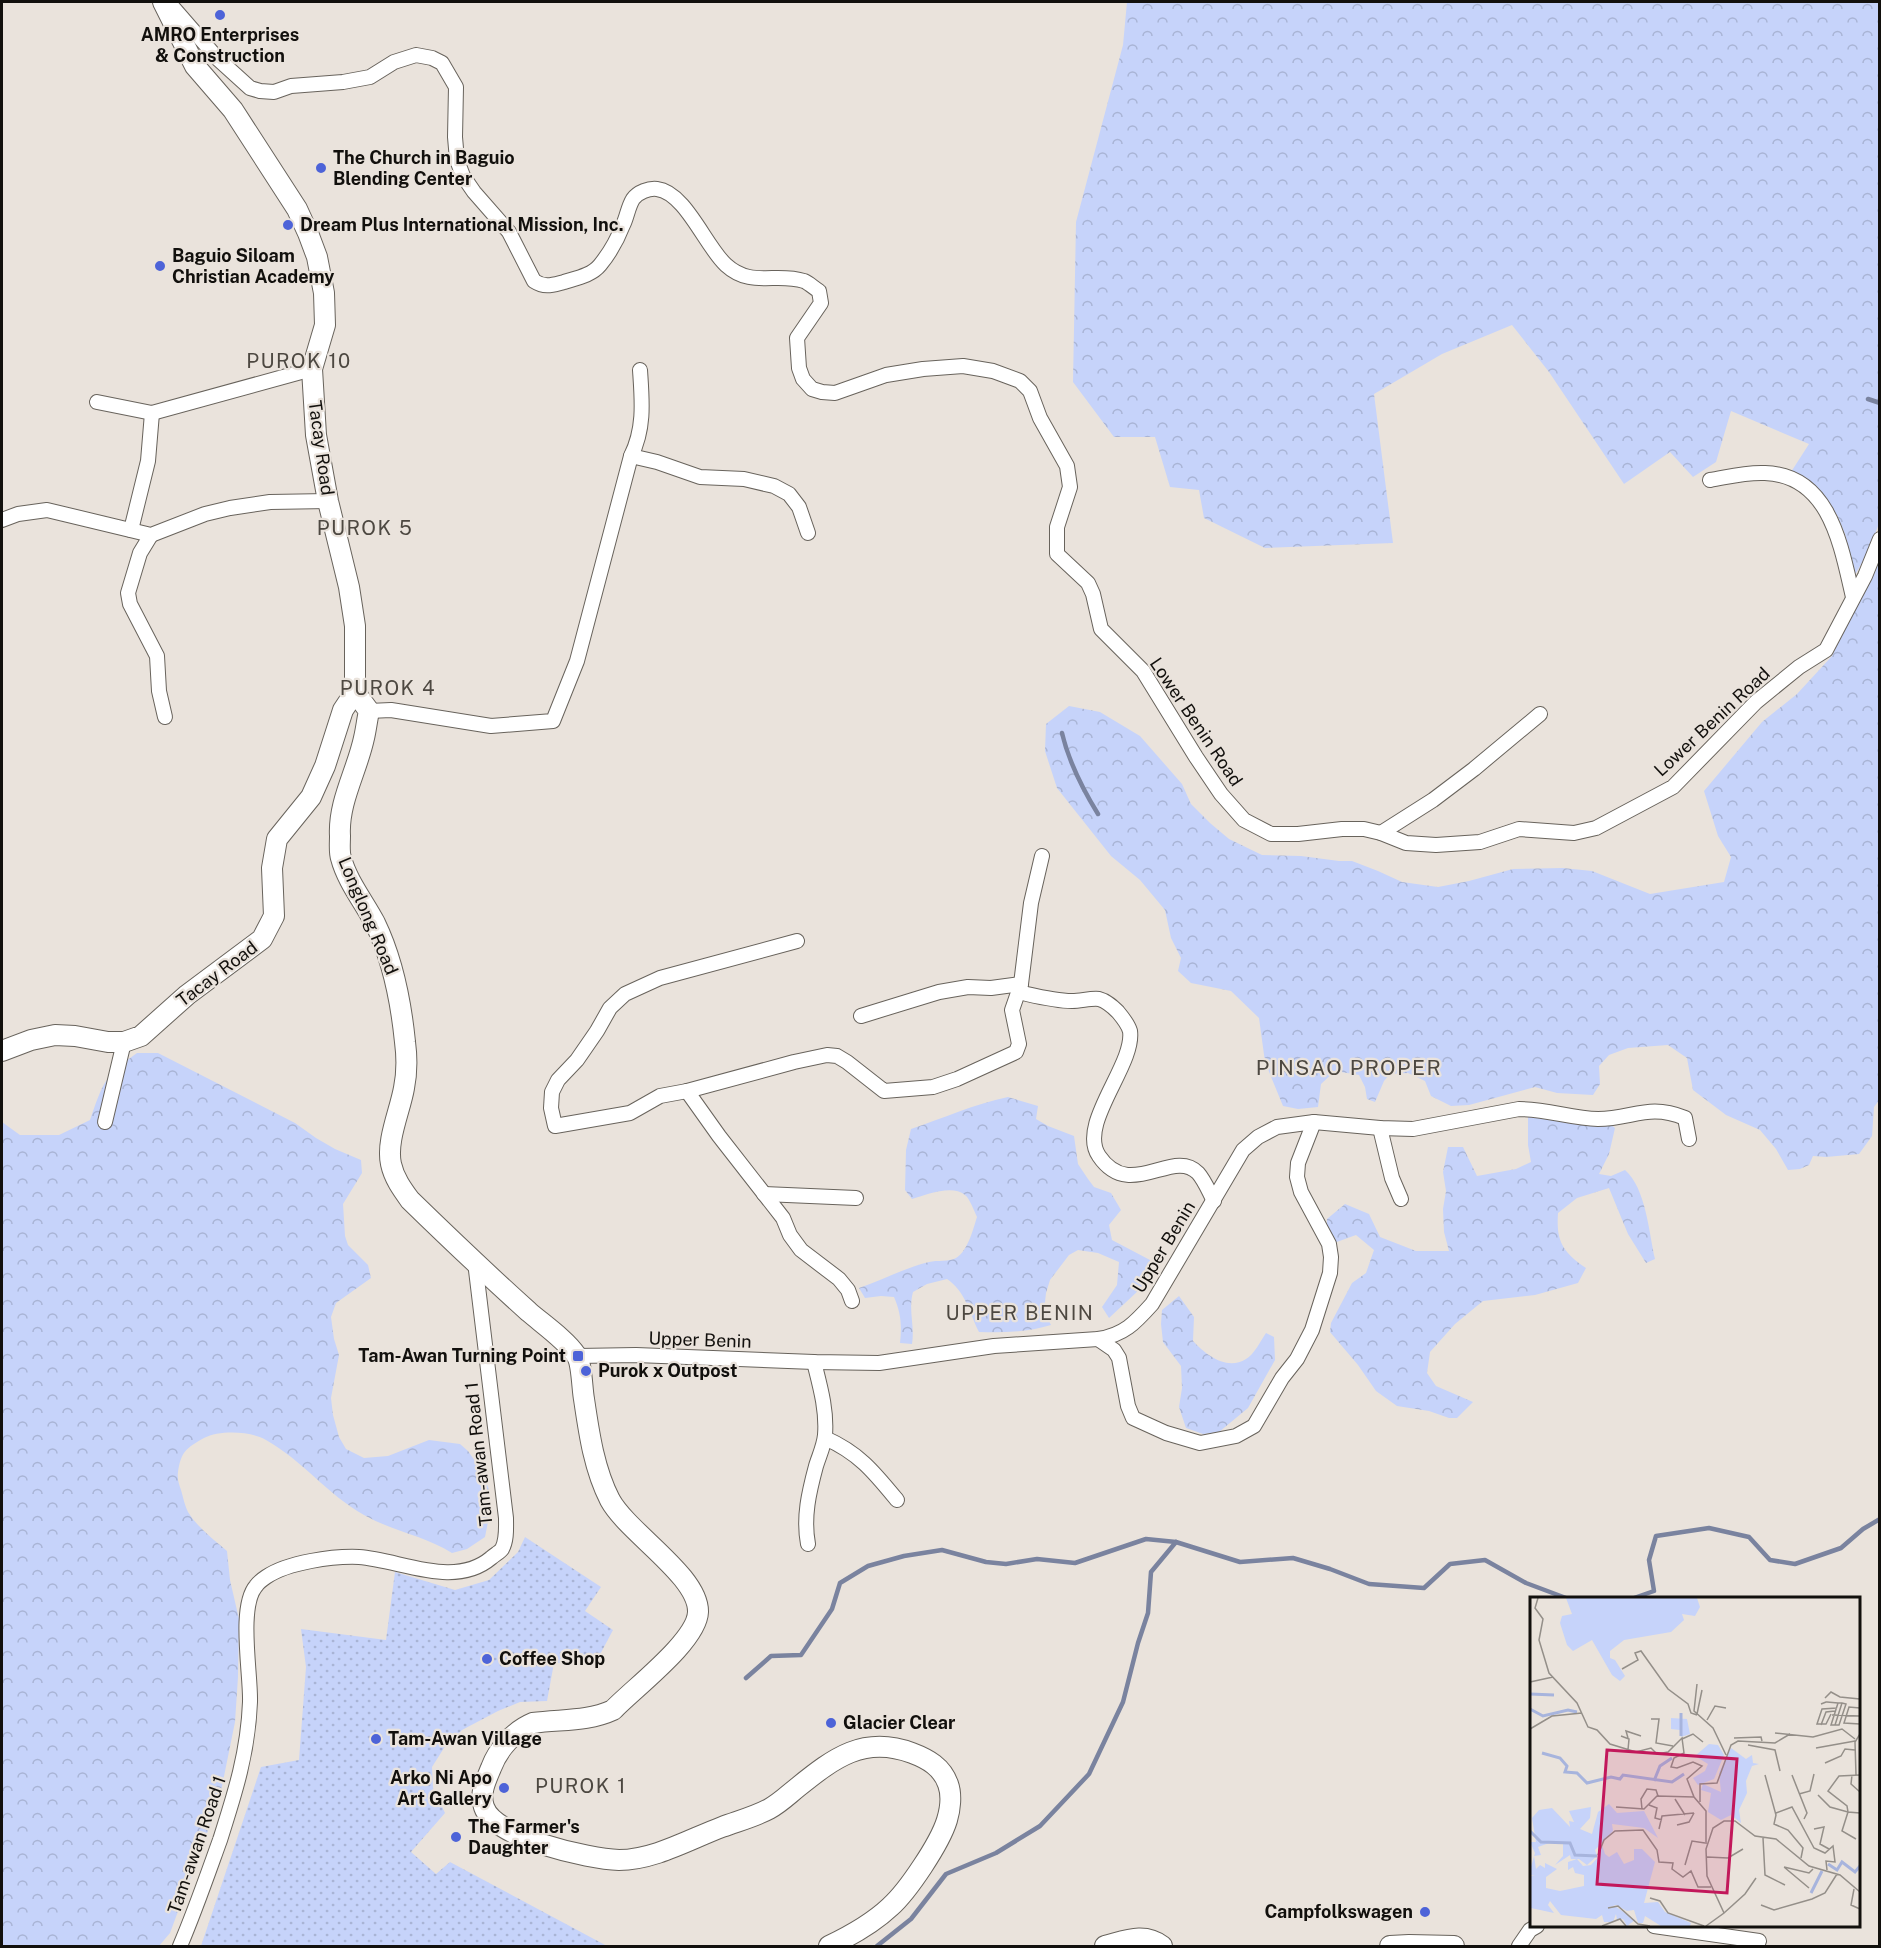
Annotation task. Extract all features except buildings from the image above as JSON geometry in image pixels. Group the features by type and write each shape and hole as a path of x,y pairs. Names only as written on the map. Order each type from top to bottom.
{"main road":[{"name":"Tacay Road","path":"2,1051 31,1040 56,1035 108,1042 124,1041 141,1036 187,995 262,939 274,916 272,868 277,839 311,797 325,766 343,710 355,692 354,616 328,501 316,435 312,369 325,325 324,294 317,257 297,210 233,110 195,66 164,2"},
{"path":"355,692 369,711"},
{"name":"Longlong Road","path":"369,711 364,740 343,807 339,833 341,858 384,946 400,1004 406,1069 404,1088 392,1138 390,1163 398,1182 410,1200 578,1356"},
{"path":"578,1356 593,1452 607,1494 630,1527 668,1562 684,1581 694,1596 698,1612 694,1626 681,1647 613,1710 583,1720 526,1726 512,1738 494,1759 484,1786 482,1800 484,1809 500,1826 528,1839 576,1854 610,1859 631,1859 654,1854 762,1812 782,1800 832,1761 852,1750 901,1748 923,1757 942,1772 949,1786 949,1809 941,1834 911,1884 890,1907 865,1926 829,1947"},
{"path":"1105,1947 1141,1938 1150,1939 1162,1947"},
{"path":"1390,1947 1409,1945 1454,1947"}],"street":[{"name":"Lower Benin Road","path":"168,2 218,59 250,88 260,92 274,92 291,86 343,82 370,77 394,62 416,55 432,58 442,63 456,87 455,137 457,160 463,176 509,232 534,281 541,286 553,285 592,272 600,265 622,228 633,198 645,190 658,189 677,199 725,265 738,275 758,280 793,279 806,282 819,291 821,303 797,338 799,368 803,380 812,389 835,393 886,375 963,366 993,371 1020,381 1030,391 1040,418 1067,466 1070,487 1057,528 1057,554 1088,583 1101,628 1143,671 1196,758 1221,794 1244,820 1271,834 1364,829 1382,833 1406,843 1436,845 1480,842 1519,829 1574,833 1596,828 1673,786 1756,702 1799,667 1826,650 1865,576 1880,538"},
{"path":"97,402 152,413 312,369"},
{"path":"369,711 391,710 491,726 553,721 577,661 631,456 638,442 642,407 640,370"},
{"path":"131,530 148,461 152,413"},
{"path":"631,456 657,462 700,477 744,479 774,486 789,494 799,507 808,533"},
{"path":"1710,480 1731,475 1765,473 1785,475 1809,489 1831,518 1839,536 1853,597"},
{"path":"2,520 18,514 47,510 151,535 205,514 230,508 270,502 328,501"},
{"path":"151,535 140,553 128,593 130,604 157,656 159,692 165,717"},
{"path":"1382,833 1474,770 1540,714"},
{"path":"797,940 660,978 625,994 610,1008 577,1060 558,1080 552,1092 551,1108 555,1126 630,1113 660,1096 827,1055 837,1056 848,1062 884,1091 933,1087 957,1079 1016,1052 1019,1044 1012,1010 1019,988 1031,903 1042,856"},
{"path":"861,1016 939,992 969,987 1019,988 1053,1000 1100,999 1122,1016 1128,1025 1130,1034 1125,1056 1097,1120 1094,1136 1099,1156 1113,1170 1133,1176 1175,1165 1187,1166 1197,1172 1214,1201"},
{"path":"105,1122 124,1041"},
{"path":"687,1091 783,1218 790,1235 801,1250 839,1279 848,1290 852,1301"},
{"name":"Upper Benin","path":"578,1356 636,1355 879,1363 994,1346 1114,1336 1125,1330 1152,1304 1243,1150 1258,1137 1276,1127 1314,1122 1413,1129 1519,1109 1536,1109 1601,1119 1650,1111 1669,1112 1685,1118 1689,1139"},
{"path":"1098,1339 1114,1350 1119,1358 1128,1406 1133,1418 1166,1433 1200,1443 1236,1436 1254,1426 1282,1378 1297,1359 1312,1330 1330,1273 1329,1244 1301,1192 1297,1177 1298,1163 1314,1122"},
{"path":"1380,1128 1387,1161 1401,1199"},
{"path":"764,1194 856,1198"},
{"name":"Tam-awan Road 1","path":"180,1947 201,1898 240,1776 246,1746 250,1702 246,1613 255,1586 286,1567 314,1561 358,1557 435,1572 456,1572 488,1561 501,1550 506,1536 506,1518 475,1262"},
{"path":"808,1544 805,1527 807,1506 825,1438 825,1413 814,1362"},
{"path":"825,1438 861,1459 897,1500"},
{"path":"1519,1947 1530,1930 1535,1927"},
{"path":"1661,1927 1759,1941"}],"green space":[{"path":"1127,2 1879,2 1880,521 1868,552 1855,575 1845,534 1837,515 1814,484 1791,472 1809,444 1731,411 1716,462 1693,477 1670,452 1624,484 1549,372 1512,325 1442,354 1374,394 1393,543 1265,548 1204,518 1199,490 1170,487 1155,437 1114,437 1073,382 1076,222 1123,45"},
{"path":"1879,557 1880,1099 1874,1107 1872,1136 1859,1154 1813,1156 1809,1165 1800,1169 1788,1170 1776,1149 1760,1130 1726,1115 1693,1090 1687,1058 1668,1045 1628,1048 1609,1055 1599,1066 1600,1084 1593,1095 1557,1093 1535,1087 1469,1105 1451,1106 1431,1096 1425,1081 1408,1073 1390,1074 1384,1081 1375,1102 1367,1099 1365,1087 1359,1075 1335,1071 1321,1084 1318,1107 1298,1109 1283,1106 1265,1062 1259,1018 1231,991 1191,983 1178,971 1181,958 1171,938 1165,910 1140,880 1111,856 1057,788 1045,751 1046,724 1069,706 1100,712 1140,736 1182,784 1191,804 1210,823 1229,839 1262,855 1352,861 1402,882 1438,887 1513,869 1563,868 1592,871 1650,894 1724,882 1731,857 1718,836 1704,791 1762,722 1797,694 1832,656"},
{"path":"137,1053 158,1053 295,1123 335,1149 361,1160 362,1173 343,1204 345,1236 348,1245 368,1265 371,1278 336,1303 331,1317 339,1355 331,1398 339,1437 346,1449 364,1458 388,1456 429,1440 460,1444 482,1471 491,1495 489,1517 485,1537 467,1549 452,1553 364,1515 339,1498 279,1448 259,1437 244,1433 211,1435 189,1448 181,1460 178,1481 192,1518 227,1551 230,1580 239,1619 238,1677 235,1722 219,1801 170,1933 159,1946 2,1946 2,1122 20,1135 59,1135 90,1120 106,1081"},
{"path":"1008,1097 1038,1106 1036,1119 1074,1136 1078,1164 1094,1187 1111,1193 1121,1210 1109,1225 1112,1240 1150,1260 1151,1272 1139,1290 1109,1318 1102,1307 1117,1285 1119,1262 1098,1253 1078,1250 1069,1255 1050,1280 1044,1311 1051,1325 1007,1332 979,1332 963,1296 947,1279 927,1284 913,1292 912,1344 900,1343 900,1320 894,1297 865,1298 859,1288 932,1261 956,1258 967,1245 977,1217 969,1199 960,1192 939,1191 912,1199 905,1190 906,1150 911,1129 971,1107"},
{"path":"1528,1116 1607,1122 1615,1128 1609,1154 1599,1174 1611,1176 1625,1170 1632,1178 1646,1212 1655,1259 1646,1263 1628,1234 1609,1188 1577,1198 1558,1213 1558,1232 1567,1251 1586,1268 1578,1283 1535,1295 1483,1301 1455,1324 1430,1352 1427,1373 1436,1386 1473,1402 1457,1418 1397,1406 1376,1391 1330,1332 1331,1323 1352,1283 1366,1273 1374,1250 1356,1235 1334,1243 1326,1234 1327,1219 1345,1204 1369,1214 1380,1237 1416,1251 1449,1251 1444,1232 1443,1209 1446,1191 1443,1172 1448,1147 1463,1147 1477,1176 1516,1169 1531,1162 1528,1145"},
{"path":"1179,1296 1194,1317 1193,1341 1217,1360 1239,1362 1252,1354 1266,1333 1274,1337 1275,1360 1248,1408 1219,1432 1203,1434 1186,1428 1179,1407 1182,1388 1181,1366 1163,1342 1161,1324 1162,1310"},
{"name":"Tam-Awan Village","path":"525,1537 601,1587 585,1611 613,1630 596,1662 554,1663 547,1701 520,1702 498,1711 462,1730 444,1748 432,1767 433,1788 445,1813 411,1852 436,1874 450,1862 607,1946 201,1946 261,1767 299,1760 306,1667 301,1629 386,1640 395,1572 455,1590 489,1580 518,1552"}],"waterway":[{"path":"1868,399 1880,403"},
{"path":"1062,733 1068,755 1098,814"},
{"path":"1637,1597 1654,1591 1649,1560 1656,1536 1709,1528 1749,1537 1770,1560 1795,1564 1841,1548 1863,1529 1880,1519"},
{"path":"746,1678 771,1656 801,1655 832,1609 840,1583 868,1566 904,1556 942,1550 986,1562 1006,1564 1037,1559 1075,1563 1146,1539 1176,1542 1240,1562 1293,1558 1369,1584 1424,1588 1450,1564 1485,1560 1526,1583 1563,1597"},
{"path":"877,1946 911,1919 946,1874 996,1853 1040,1826 1089,1774 1123,1702 1148,1613 1151,1572 1176,1542"}],"place":[{"name":"AMRO Enterprises & Construction","path":"220,15"},
{"name":"The Church in Baguio Blending Center","path":"321,168"},
{"name":"Dream Plus International Mission, Inc.","path":"288,225"},
{"name":"Baguio Siloam Christian Academy","path":"160,266"},
{"name":"Tam-Awan Turning Point","path":"578,1356"},
{"name":"Purok x Outpost","path":"586,1371"},
{"name":"Coffee Shop","path":"487,1659"},
{"name":"Glacier Clear","path":"831,1723"},
{"name":"Tam-Awan Village","path":"376,1739"},
{"name":"Arko Ni Apo Art Gallery","path":"504,1788"},
{"name":"The Farmer's Daughter","path":"456,1837"},
{"name":"Campfolkswagen","path":"1425,1912"}],"district":[{"name":"PUROK 10","path":"299,361"},
{"name":"PUROK 5","path":"365,528"},
{"name":"PUROK 4","path":"388,688"},
{"name":"PINSAO PROPER","path":"1349,1068"},
{"name":"UPPER BENIN","path":"1020,1313"},
{"name":"PUROK 1","path":"581,1786"}]}
